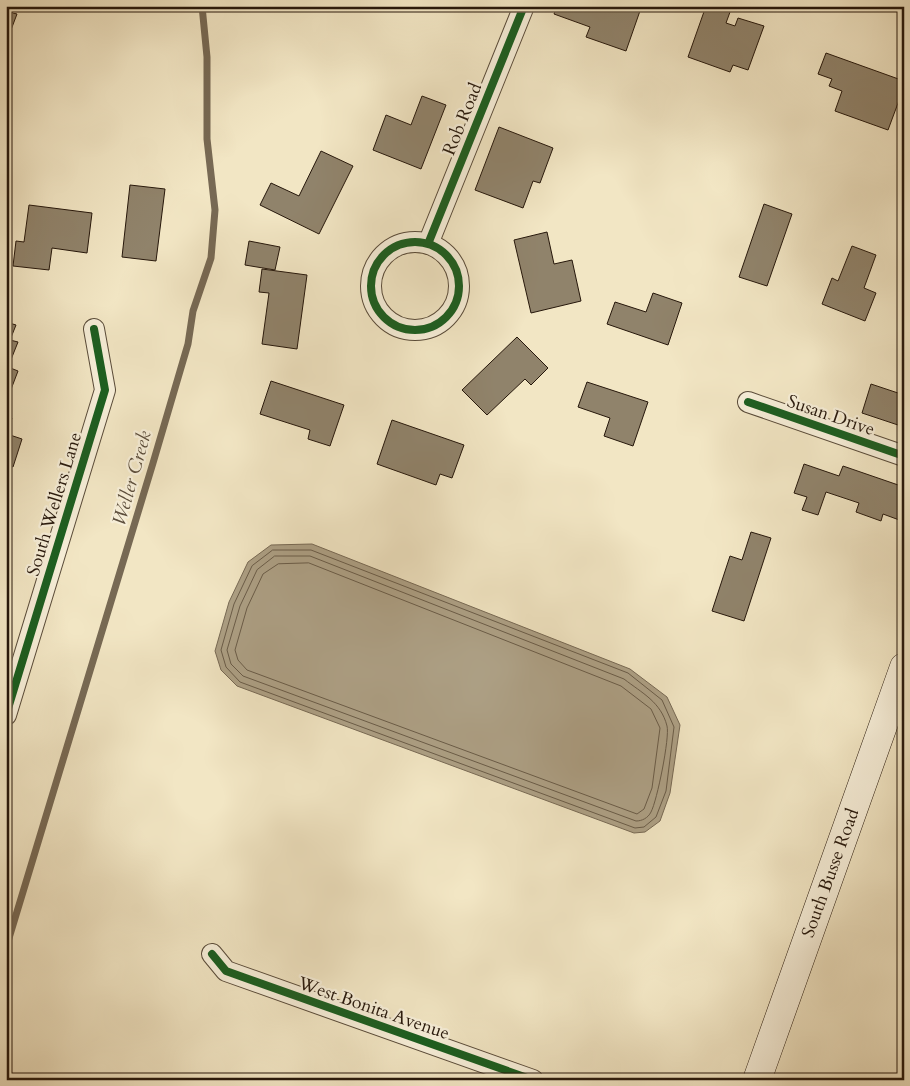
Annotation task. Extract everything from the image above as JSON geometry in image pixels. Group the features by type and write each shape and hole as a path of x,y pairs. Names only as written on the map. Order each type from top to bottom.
{"main road":[{"name":"South Busse Road","path":"756,1080 904,667"}],"street":[{"name":"Rob Road","path":"428,244 524,6"},
{"path":"413,242 428,244 441,250 451,260 457,273 459,287 456,302 449,314 439,324 425,329 411,330 397,327 384,318 375,306 371,292 371,278 376,264 386,252 399,245 413,242"},
{"name":"South Wellers Lane","path":"6,715 105,390 94,329"},
{"name":"Susan Drive","path":"748,402 904,456"},
{"name":"West Bonita Avenue","path":"212,954 226,972 533,1080"}],"water":[{"path":"312,544 630,669 667,697 680,725 670,793 660,821 645,832 634,833 237,686 221,670 215,651 229,602 248,562 271,545"}],"building":[{"path":"6,6 11,6 9,12 17,14 6,43"},
{"path":"557,6 635,6 641,8 626,51 586,37 590,27 554,14"},
{"path":"706,6 713,6 730,12 726,23 735,26 738,18 764,26 748,70 733,65 730,72 688,57"},
{"path":"826,53 904,81 904,87 888,130 835,111 842,91 829,86 832,79 818,74"},
{"path":"422,96 446,105 421,169 373,150 386,115 411,125"},
{"path":"499,127 553,148 540,183 533,181 523,208 475,190"},
{"path":"321,151 353,166 319,234 260,205 271,183 299,196"},
{"path":"130,185 165,189 156,261 122,257"},
{"path":"764,204 792,214 767,286 739,277"},
{"path":"29,205 92,213 87,253 52,248 49,270 13,266 16,241 24,242"},
{"path":"547,232 554,264 572,260 581,301 531,313 514,240"},
{"path":"249,241 280,247 275,270 245,265"},
{"path":"852,246 876,255 864,288 876,293 865,321 822,304 832,278 838,281"},
{"path":"262,269 307,275 297,349 262,344 269,293 259,292"},
{"path":"653,293 682,303 668,345 607,324 615,302 646,312"},
{"path":"6,322 16,325 10,340 18,342 8,367 18,371 10,392 6,391"},
{"path":"517,337 548,368 531,385 525,379 487,415 462,390"},
{"path":"271,381 344,405 330,446 308,439 310,430 260,414"},
{"path":"587,382 648,402 633,446 604,436 610,418 578,407"},
{"path":"871,384 904,395 904,427 862,413"},
{"path":"6,416 12,418 7,434 22,439 13,467 6,464"},
{"path":"392,420 464,445 452,478 440,474 436,485 377,464"},
{"path":"804,464 839,476 843,466 904,487 904,516 902,521 883,514 881,521 856,512 859,503 826,492 818,515 802,510 807,497 794,493"},
{"path":"751,532 771,538 744,621 712,611 730,556 742,560"}],"waterway":[{"name":"Weller Creek","path":"6,948 153,463 188,344 193,311 211,258 215,210 207,139 207,57 202,6"}],"cycle path":[{"path":"428,244 524,6"},
{"path":"415,242 432,245 446,255 456,269 459,286 456,303 446,317 432,327 415,330 398,327 384,317 374,303 371,286 374,269 384,255 398,245 415,242"},
{"path":"6,715 105,390 94,329"},
{"path":"748,402 904,456"},
{"path":"212,954 226,971 533,1080"}]}
